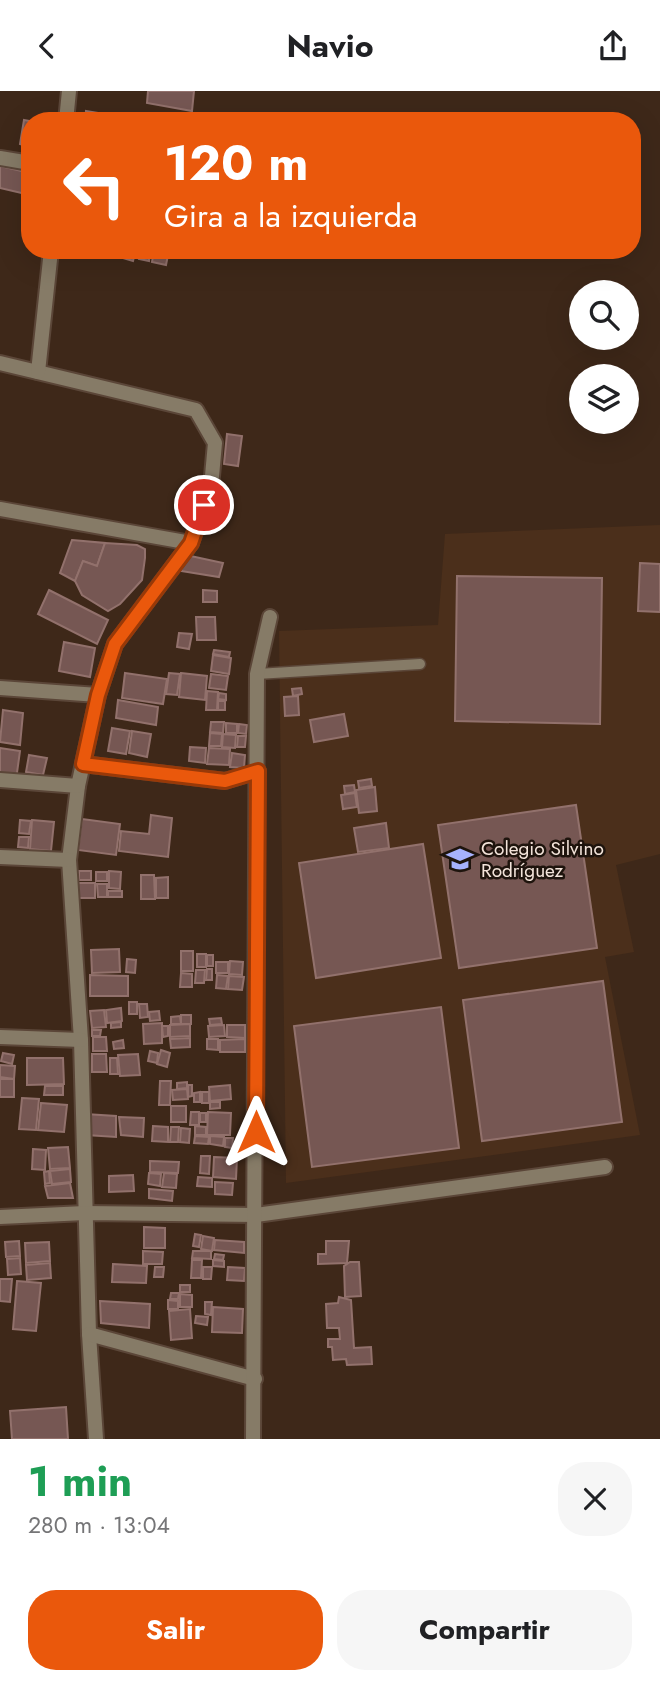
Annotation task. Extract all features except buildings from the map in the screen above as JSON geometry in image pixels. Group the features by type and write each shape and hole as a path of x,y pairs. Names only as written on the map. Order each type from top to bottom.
{"street":[{"path":"67,112 69,91"},
{"path":"0,159 21,162"},
{"path":"38,372 50,259"},
{"path":"0,363 196,410 215,443 211,487 191,543 115,644 98,695 78,786 68,860 81,1039 89,1334 96,1439"},
{"path":"0,509 191,543"},
{"path":"253,1439 257,674 270,617"},
{"path":"0,688 98,695"},
{"path":"83,764 225,781 258,771"},
{"path":"0,780 78,786"},
{"path":"0,857 68,860"},
{"path":"0,1037 81,1039"},
{"path":"0,1217 85,1213 256,1215 605,1167"},
{"path":"89,1334 255,1379"}],"lane":[{"path":"257,674 420,664"}],"shaded area":[{"name":"Colegio Silvino Rodríguez","path":"660,525 660,854 616,865 634,952 605,957 640,1135 286,1183 279,631 438,625 445,534"}],"place":[{"name":"Colegio Silvino Rodríguez","path":"460,859"}],"route":[{"path":"204,505 191,543 115,644 98,695 83,764 225,781 258,771 256,1132"}]}
